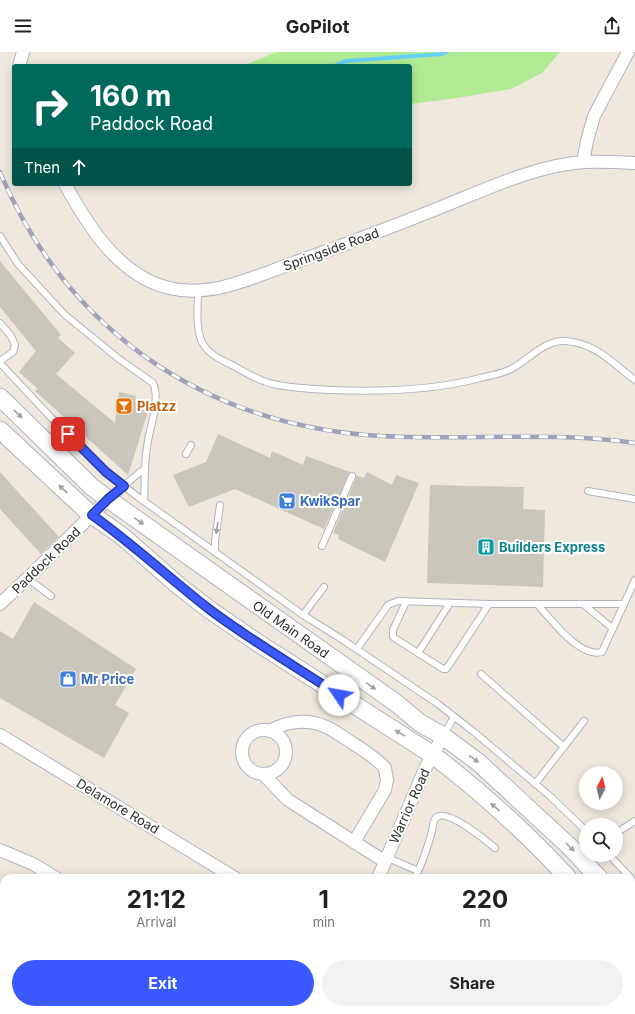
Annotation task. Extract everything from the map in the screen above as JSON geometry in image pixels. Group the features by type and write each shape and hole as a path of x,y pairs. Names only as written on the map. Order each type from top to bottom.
{"main road":[{"name":"Old Main Road","path":"0,397 92,487 396,703 420,723 443,736 478,762 569,846 595,874"},
{"path":"0,430 92,515 122,536 179,586 210,610 258,643 433,754 525,833 564,874"}],"street":[{"path":"20,64 23,52"},
{"path":"583,162 594,116 628,52"},
{"name":"Springside Road","path":"67,186 87,222 108,249 122,262 135,272 162,286 198,291 226,286 256,277 384,230 516,178 547,169 583,162 635,163"},
{"name":"Paddock Road","path":"0,604 108,499"},
{"path":"270,730 280,737 284,743 286,755 280,766 270,773 264,774 257,772 247,766 244,760 242,748 247,737 258,730 270,730 287,723 313,723 325,726 358,746 385,768 387,780 385,790 354,842"},
{"name":"Delamore Road","path":"0,735 228,874"},
{"name":"Warrior Road","path":"379,874 426,767 443,736"},
{"path":"264,774 288,800 354,842 385,859"},
{"path":"0,850 33,864 49,874"}],"lane":[{"path":"0,236 18,264 64,314 119,360 153,383 155,389 155,402 144,469 144,501"},
{"path":"198,291 199,330 202,343 209,352 245,373 272,384 313,389 364,391 442,386 509,370 544,347 564,341 591,348 609,359 635,380"},
{"path":"0,323 11,336 15,346 13,352 0,362 58,425 106,472 303,615 416,688 474,732 551,796 579,824"},
{"path":"186,454 191,445"},
{"path":"108,499 144,469"},
{"path":"322,546 352,476"},
{"path":"588,491 635,499"},
{"path":"215,552 220,505"},
{"path":"27,578 50,596"},
{"path":"537,604 576,645 588,652 602,652 635,580"},
{"path":"303,615 324,587"},
{"path":"357,649 388,605 398,601 489,604 624,604"},
{"path":"406,602 393,630 393,637 443,669 446,669 489,604"},
{"path":"418,653 450,603"},
{"path":"583,604 612,628"},
{"path":"480,674 564,747"},
{"path":"443,736 454,717"},
{"path":"535,784 584,722"},
{"path":"417,874 428,846 435,819 439,816 443,815 452,819 477,833 495,848"},
{"path":"623,829 635,821"},
{"path":"385,859 418,871"},
{"path":"616,862 627,874"}],"green space":[{"path":"276,52 560,52 542,73 511,89 412,104 412,64 248,64"}],"building":[{"path":"0,261 61,335 58,338 75,353 56,374 115,423 119,392 136,396 135,401 150,405 128,475 35,391 38,389 19,372 36,351 0,307"},
{"path":"218,434 270,458 272,451 303,465 306,456 350,472 324,529 235,489 189,507 173,475 206,462"},
{"path":"0,472 59,537 41,554 0,509"},
{"path":"367,472 392,485 396,475 419,483 385,562 338,539 339,535 333,533 356,475 364,478"},
{"name":"Builders Express","path":"430,485 524,487 523,509 545,510 543,587 427,583"},
{"path":"34,602 136,669 115,705 129,713 104,758 0,698 0,631 13,639"}],"waterway":[{"path":"339,64 346,61 442,54 447,52"}],"railway":[{"path":"0,172 28,227 61,277 100,320 145,356 194,387 248,410 305,426 366,435 399,437 568,437 635,443"}],"place":[{"name":"Platzz","path":"124,406"},
{"name":"KwikSpar","path":"287,501"},
{"name":"Builders Express","path":"486,547"},
{"name":"Mr Price","path":"68,679"}],"route":[{"path":"68,434 106,472 124,486 92,515 122,536 179,586 210,610 339,695"}]}
